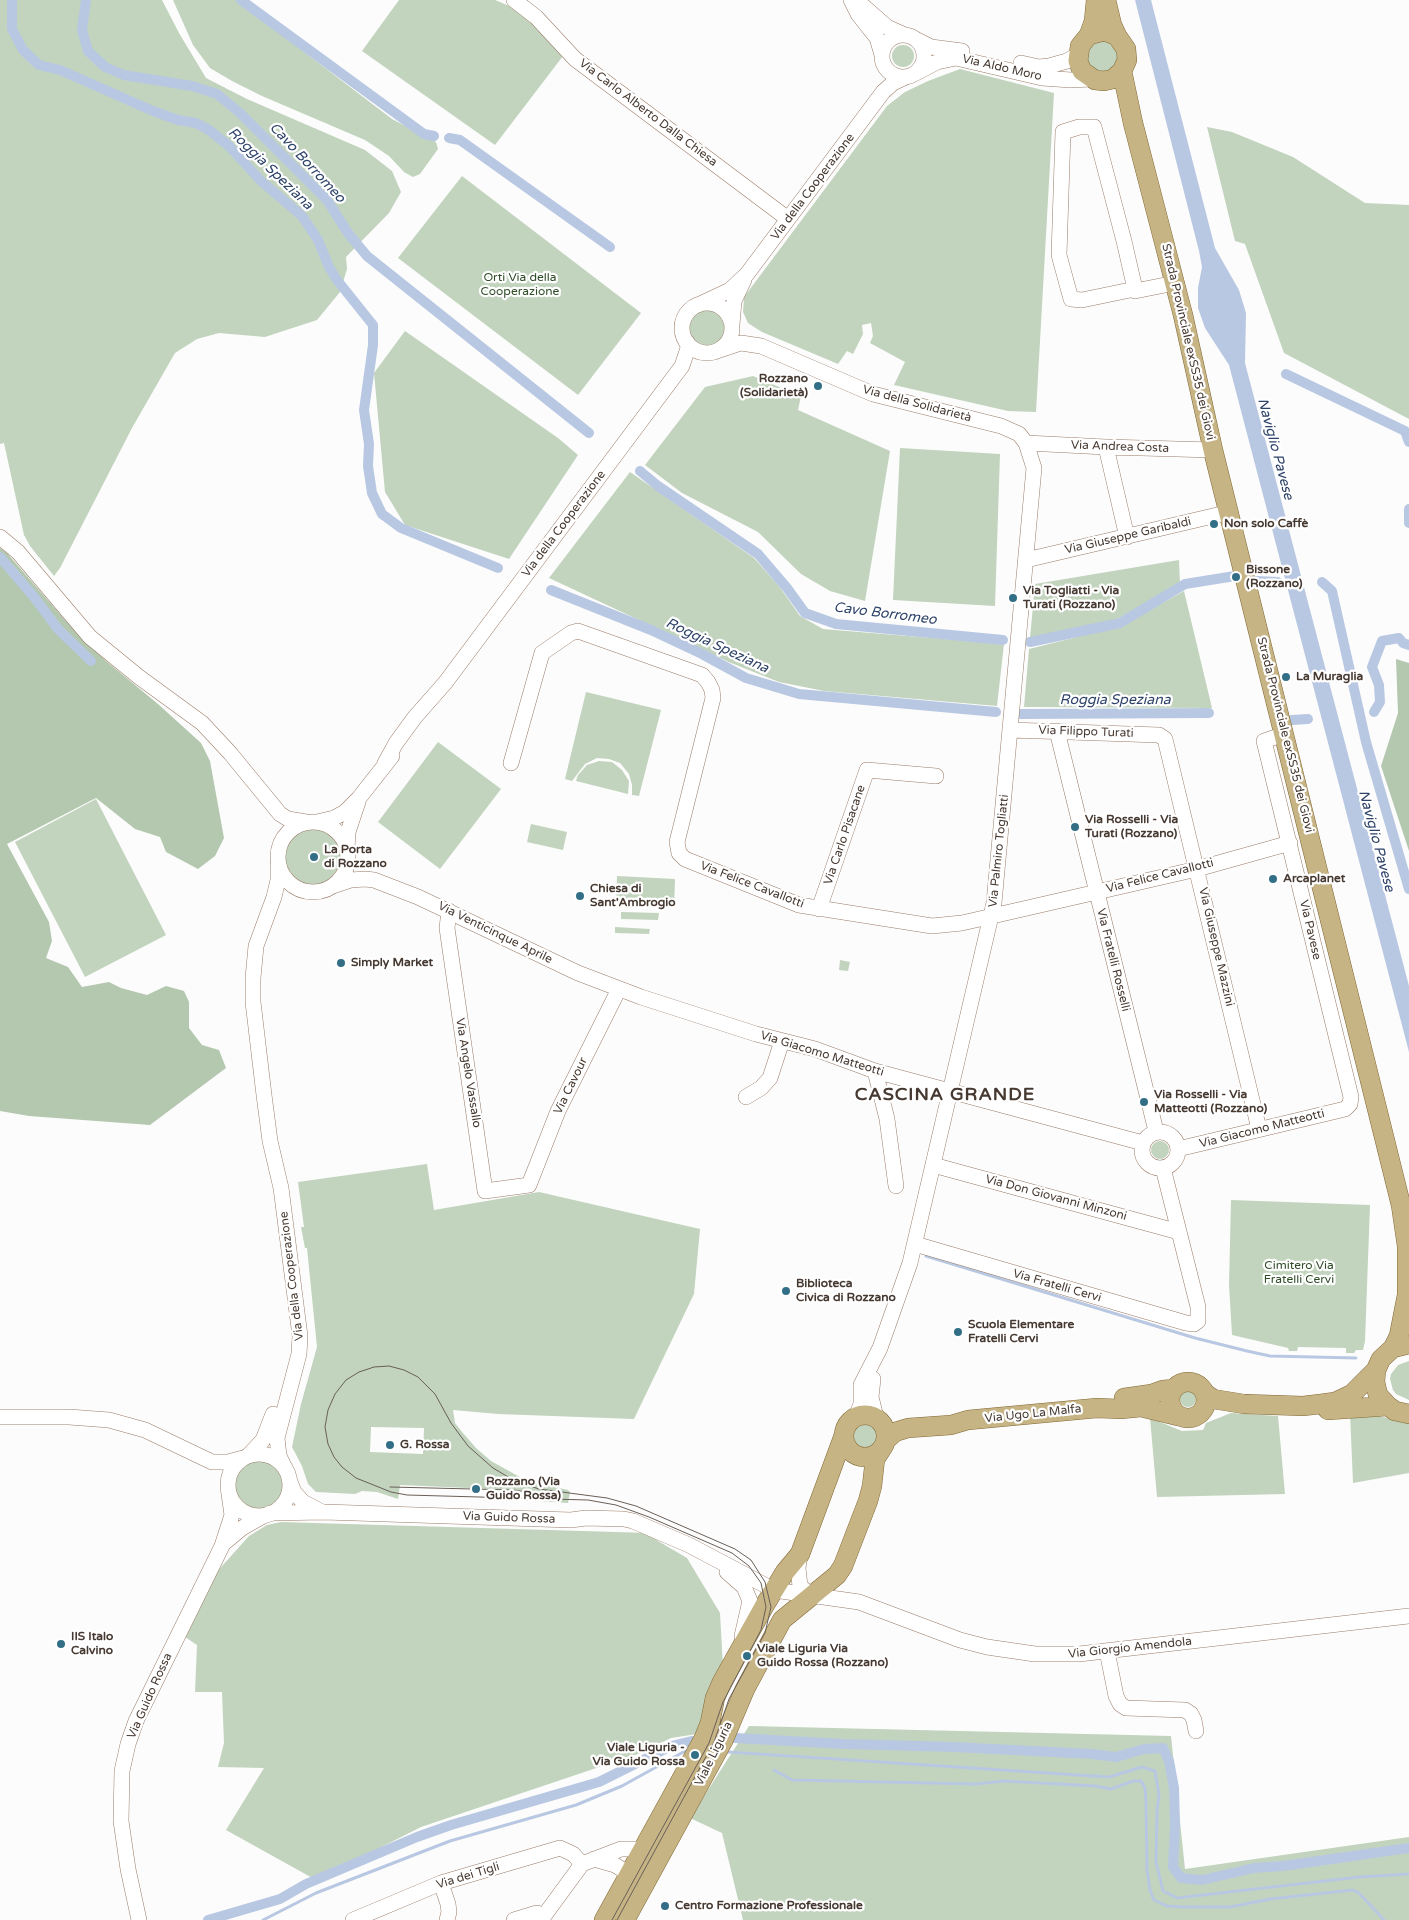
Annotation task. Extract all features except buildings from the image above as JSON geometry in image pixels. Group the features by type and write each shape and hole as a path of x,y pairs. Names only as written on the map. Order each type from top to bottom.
{"main road":[{"path":"1096,0 1094,21 1089,35 1082,42 1077,55 1082,71 1117,98 1133,124"},
{"path":"1096,80 1113,79 1122,71 1127,60 1126,49 1117,36 1106,0"},
{"path":"1089,35 1104,32 1117,36"},
{"path":"1122,71 1133,124"},
{"name":"Strada Provinciale exSS35 dei Giovi","path":"1133,124 1175,283 1213,450 1230,512 1401,1205 1407,1246 1408,1299 1399,1336 1401,1346"},
{"path":"1244,1404 1186,1419 1174,1412 1170,1403 1170,1396 1174,1389 1182,1383 1190,1382 1200,1387 1213,1399 1244,1404 1303,1406 1335,1402 1352,1394 1376,1370 1381,1359 1401,1346"},
{"path":"1376,1370 1376,1389 1383,1401 1395,1411 1409,1414"},
{"name":"Via Ugo La Malfa","path":"1097,1408 1120,1398 1174,1389"},
{"path":"1200,1414 1206,1403 1206,1394"},
{"path":"1303,1406 1319,1411 1388,1406"},
{"name":"Via Ugo La Malfa","path":"884,1444 895,1432 903,1429 951,1425 968,1420 1097,1408 1121,1409 1141,1407 1178,1416"},
{"path":"837,1574 845,1561 865,1510 872,1486 875,1459 884,1444 885,1426 877,1417 869,1414 856,1417 847,1424 844,1435 849,1449 854,1454 868,1457 884,1444"},
{"name":"Via Ugo La Malfa","path":"877,1417 948,1416 968,1420"},
{"name":"Viale Liguria","path":"604,1920 704,1738 710,1723 717,1693 774,1590 785,1572 800,1554 844,1435"},
{"name":"Viale Liguria","path":"625,1920 723,1741 745,1689 782,1620 837,1574"}],"street":[{"name":"Via Carlo Alberto Dalla Chiesa","path":"514,0 536,18 575,59 788,219"},
{"path":"851,0 858,14 877,38 882,59 887,70 893,75 911,75 921,67 924,59 922,48 911,38 897,36 888,41 883,48 882,59"},
{"name":"Via Aldo Moro","path":"857,0 887,27 931,47 970,52 1039,67 1056,65 1077,55"},
{"name":"Via Aldo Moro","path":"911,75 938,62 956,58 1042,78 1096,80"},
{"name":"Via della Cooperazione","path":"878,99 883,80 882,59"},
{"name":"Via della Cooperazione","path":"698,305 730,290 747,274 878,99 893,83 911,75"},
{"path":"1135,289 1094,127 1079,127 1062,132 1060,255 1071,299 1082,300 1175,283"},
{"name":"Via della Cooperazione","path":"730,319 734,301 747,274"},
{"path":"713,304 730,319 731,335 728,342 713,352 698,351 687,342 683,332 684,319 689,311 698,305 713,304"},
{"name":"Via della Solidarietà","path":"730,319 760,346"},
{"name":"Via della Cooperazione","path":"311,822 338,816 359,798 385,763 422,721 445,683 682,366 688,348 687,342"},
{"name":"Via della Solidarietà","path":"713,352 741,343 760,346 868,392 945,413 989,422 1023,438"},
{"name":"Via della Cooperazione","path":"682,366 713,352"},
{"name":"Via Andrea Costa","path":"1023,438 1106,447 1213,450"},
{"name":"Via Palmiro Togliatti","path":"877,1417 871,1397 871,1385 880,1348 915,1244 994,903 1034,468 1023,438"},
{"path":"1106,447 1127,537"},
{"name":"Via Giuseppe Garibaldi","path":"1026,560 1230,512"},
{"path":"0,537 18,552 64,608 150,672 183,708 217,738 274,809 286,818 327,825 344,839 348,851 346,868 341,878 333,886 320,892 308,892 300,890 286,880 278,866 280,843 274,809"},
{"name":"Via Felice Cavallotti","path":"511,763 542,653 571,633 584,633 702,674 712,690 713,698 677,842 678,853 685,858 799,905 932,926 962,923 991,918 1197,868 1290,843"},
{"name":"Via Filippo Turati","path":"1010,730 1162,736"},
{"name":"Via Fratelli Rosselli","path":"1057,731 1156,1132"},
{"name":"Via Pavese","path":"1284,734 1264,741 1351,1097 1350,1104 1345,1109"},
{"name":"Via Giuseppe Mazzini","path":"1162,736 1165,739 1197,868 1259,1129"},
{"name":"Via Carlo Pisacane","path":"819,909 867,770 936,776"},
{"name":"Via della Cooperazione","path":"348,851 348,832 359,798"},
{"path":"280,843 294,827 311,822"},
{"name":"Via Venticinque Aprile","path":"348,851 354,865 369,879"},
{"name":"Via della Cooperazione","path":"246,1457 260,1444 268,1430 290,1342 253,994 256,946 267,918 278,880 278,866"},
{"name":"Via Venticinque Aprile","path":"333,886 351,880 369,879 418,896 578,973 619,988"},
{"name":"Via della Cooperazione","path":"267,918 286,898 308,892"},
{"name":"Via Angelo Vassallo","path":"448,911 447,928 452,968 486,1191 529,1185"},
{"path":"1317,960 1340,956"},
{"name":"Via Giacomo Matteotti","path":"619,988 688,1012 815,1050 875,1071 1143,1143"},
{"name":"Via Cavour","path":"529,1185 558,1111 619,988"},
{"path":"746,1097 761,1088 770,1078 782,1041"},
{"path":"875,1071 887,1119 896,1186"},
{"name":"Via Giacomo Matteotti","path":"1178,1149 1345,1109"},
{"path":"1156,1132 1169,1134 1174,1138 1178,1149 1177,1156 1173,1162 1163,1168 1157,1168 1147,1162 1142,1151 1143,1143 1151,1134 1156,1132"},
{"name":"Via della Cooperazione","path":"270,1141 281,1188 300,1336 299,1354 277,1438 278,1456 287,1474"},
{"name":"Via Don Giovanni Minzoni","path":"933,1165 1179,1232"},
{"path":"1163,1168 1179,1232"},
{"name":"Via Fratelli Cervi","path":"915,1244 1194,1324 1198,1321 1198,1307 1179,1232"},
{"name":"Via Palmiro Togliatti","path":"856,1417 861,1404 861,1385 880,1348"},
{"path":"0,1417 69,1417 109,1420 145,1430 212,1462 228,1462 259,1454 271,1456 280,1462 287,1474 289,1490 286,1500 280,1508 268,1514 255,1515 244,1512 235,1504 224,1478 212,1462"},
{"path":"229,1492 228,1480 231,1471 234,1465 246,1457"},
{"name":"Via Guido Rossa","path":"287,1474 294,1492 303,1502 324,1512"},
{"name":"Via Guido Rossa","path":"137,1918 121,1821 122,1771 136,1720 222,1546 232,1515 229,1492"},
{"name":"Via Guido Rossa","path":"222,1546 238,1531 268,1514 324,1512 571,1520 586,1518 624,1519 689,1545 774,1590 812,1596"},
{"name":"Via Guido Rossa","path":"689,1545 708,1550 766,1574 785,1572"},
{"name":"Via Guido Rossa","path":"689,1545 732,1575 747,1592 750,1601 736,1658"},
{"path":"800,1554 798,1568 800,1586 812,1596"},
{"name":"Via Giorgio Amendola","path":"837,1574 843,1590 859,1602"},
{"name":"Via Giorgio Amendola","path":"812,1596 859,1602 960,1640 987,1647 1035,1654 1063,1655 1409,1616"},
{"path":"1107,1651 1116,1696 1120,1704 1126,1708 1185,1710 1191,1714 1196,1731"},
{"name":"Via dei Tigli","path":"353,1920 441,1883 560,1848 588,1861 615,1865 623,1870 628,1878"},
{"path":"514,1920 537,1913 542,1918 588,1861 621,1848 636,1849 641,1852"},
{"path":"441,1883 448,1904 447,1920"}],"green space":[{"path":"0,0 162,0 206,78 247,99 365,150 392,171 401,192 389,213 346,257 347,269 340,292 317,320 265,337 219,333 197,339 175,353 132,428 60,568 54,576 30,546 24,535 4,443 0,444"},
{"path":"173,0 236,0 392,119 436,142 438,149 420,174 413,177 404,172 389,156 365,140 262,96 232,81 210,68 193,45"},
{"path":"399,0 495,0 514,8 532,21 563,56 495,145 362,51"},
{"path":"1105,39 1119,48 1116,70 1099,74 1087,63 1086,51 1093,42"},
{"path":"903,45 911,48 914,56 911,64 903,67 895,64 892,56 895,48"},
{"path":"960,69 1054,93 1036,412 1008,411 894,385 905,362 870,343 873,336 871,323 862,325 863,334 853,354 847,351 838,364 762,332 748,323 743,312 744,297 887,106 905,92"},
{"path":"1207,127 1232,132 1293,157 1365,203 1409,205 1409,419 1284,353 1245,244 1235,241"},
{"name":"Orti Via della Cooperazione","path":"462,176 641,313 578,395 398,258"},
{"path":"707,309 721,314 726,328 721,342 707,347 693,342 688,328 693,314"},
{"path":"405,331 558,438 578,455 509,559 405,525 385,492 374,373"},
{"path":"753,376 801,396 798,410 890,451 865,601 830,591 801,574 758,532 682,493 645,465 705,387"},
{"path":"900,448 1000,454 995,606 893,600"},
{"path":"630,472 754,558 779,586 800,616 823,629 1004,644 997,706 824,691 779,682 731,663 549,578"},
{"path":"0,548 7,553 65,620 106,661 201,743 210,761 224,838 215,856 198,869 166,852 160,837 135,829 96,798 7,844 49,922 52,941 46,958 68,967 82,987 109,982 121,988 147,995 166,986 184,991 189,1002 189,1028 202,1045 219,1050 226,1068 150,1125 29,1116 0,1111"},
{"path":"1179,560 1180,584 1117,619 1030,638 1035,584"},
{"path":"1184,591 1212,708 1024,707 1029,649 1121,626"},
{"path":"1396,659 1409,663 1409,851 1381,766 1398,713"},
{"path":"586,692 661,710 639,796 632,795 629,774 620,763 609,759 597,758 585,764 572,781 565,779"},
{"path":"438,742 501,789 440,869 378,822"},
{"path":"599,761 612,762 622,770 629,781 628,794 576,781 578,775 587,765"},
{"path":"96,799 166,935 85,977 15,842"},
{"path":"531,824 567,832 563,850 527,842"},
{"path":"307,829 319,829 329,833 337,841 341,857 337,873 329,881 319,885 307,885 297,881 289,873 285,863 285,851 289,841 297,833"},
{"path":"617,876 675,879 674,908 616,905"},
{"path":"621,912 659,913 658,920 621,919"},
{"path":"615,927 650,929 649,934 615,933"},
{"path":"840,960 850,962 848,971 839,970"},
{"path":"1156,1141 1164,1141 1169,1146 1167,1157 1156,1159 1151,1154 1151,1146"},
{"path":"427,1164 434,1210 539,1192 700,1229 694,1294 634,1419 498,1414 453,1410 455,1423 476,1448 491,1461 527,1481 568,1490 570,1492 568,1503 522,1500 522,1490 400,1485 398,1499 377,1492 362,1491 355,1494 316,1492 308,1484 302,1466 292,1447 301,1404 317,1347 307,1248 305,1248 301,1227 304,1227 298,1182","holes":["371,1427 424,1428 423,1454 370,1452"]},
{"name":"Cimitero Via Fratelli Cervi","path":"1231,1200 1370,1205 1365,1341 1363,1350 1346,1353 1346,1348 1298,1347 1297,1351 1289,1351 1288,1348 1232,1335 1229,1285"},
{"path":"1409,1361 1409,1400 1396,1394 1390,1379 1391,1374 1398,1365"},
{"path":"1185,1391 1191,1391 1196,1396 1194,1405 1185,1407 1180,1402 1180,1396"},
{"path":"1231,1413 1278,1416 1285,1494 1157,1497 1150,1418 1182,1431 1203,1430 1206,1423"},
{"path":"1350,1413 1370,1414 1409,1423 1409,1473 1353,1483"},
{"path":"865,1421 876,1425 880,1436 876,1447 865,1451 854,1447 850,1436 854,1425"},
{"path":"254,1460 264,1460 277,1467 284,1480 284,1490 277,1503 264,1510 254,1510 245,1506 238,1499 234,1490 234,1480 238,1471 245,1464"},
{"path":"281,1522 649,1533 658,1541 687,1558 720,1613 723,1667 697,1734 671,1738 638,1754 421,1827 316,1880 226,1830 264,1768 218,1767 224,1743 222,1692 195,1692 197,1645 185,1637 213,1576 249,1536 267,1525"},
{"path":"749,1726 1171,1736 1185,1869 1409,1837 1409,1920 743,1920 722,1833 690,1818"}],"water":[{"path":"1135,0 1151,0 1215,248 1239,290 1246,313 1245,363 1409,986 1409,1052 1229,365 1205,328 1198,308 1198,288 1202,267 1199,251"}],"waterway":[{"name":"Roggia Speziana","path":"12,0 12,29 23,50 39,65 60,70 153,111 178,120 196,123 209,130 229,146 261,181 302,216 318,240 329,267 337,280 373,325 373,345 364,410 369,444 368,466 372,493 382,514 401,528 498,568"},
{"name":"Cavo Borromeo","path":"86,0 82,30 88,51 105,67 124,75 192,86 217,94 240,113 327,200 348,233 367,256 589,433"},
{"path":"241,0 424,134 434,136"},
{"path":"449,138 460,140 610,247"},
{"path":"1286,374 1405,431 1409,442"},
{"name":"Cavo Borromeo","path":"640,471 658,486 758,554 805,613 836,624 1003,640"},
{"path":"1409,509 1409,523"},
{"path":"0,557 58,629 91,661"},
{"name":"Cavo Borromeo","path":"1030,642 1120,623 1185,584 1235,576"},
{"name":"Cavo Borromeo","path":"1256,581 1278,582"},
{"name":"Cavo Borromeo","path":"1322,582 1332,591 1366,742 1409,889"},
{"name":"Roggia Speziana","path":"551,590 651,630 702,654 746,678 799,694 996,712"},
{"path":"1374,712 1380,702 1379,685 1372,667 1382,641 1399,638 1403,643 1409,645"},
{"name":"Roggia Speziana","path":"1020,714 1209,713"},
{"name":"Roggia Speziana","path":"1292,720 1308,719"},
{"path":"926,1256 1195,1338 1247,1351 1270,1356 1356,1358"},
{"path":"735,1738 844,1744 954,1747 1092,1754 1116,1757 1144,1749 1163,1748 1169,1761 1174,1788 1173,1867 1181,1878 1202,1880 1254,1868 1283,1866 1409,1848"},
{"path":"208,1920 280,1899 306,1884 417,1837 451,1825 599,1782 671,1746 692,1741"},
{"path":"263,1920 316,1893 450,1841 576,1805 622,1786 687,1750"},
{"path":"728,1752 1109,1777 1142,1767 1155,1771 1159,1795 1156,1862 1163,1891 1177,1898 1359,1877 1409,1874"},
{"path":"774,1770 792,1780 976,1784 1004,1781 1095,1786 1111,1789 1133,1781 1141,1781 1145,1788 1147,1870 1150,1890 1154,1900 1167,1906 1230,1907 1270,1899 1353,1890 1359,1893 1384,1920"}],"tram line":[{"path":"612,1920 709,1743 723,1702 761,1630 766,1607 761,1583 749,1566 732,1553 649,1517 616,1505 588,1500 407,1495 391,1492 356,1478 342,1467 334,1457 328,1444 325,1427 328,1410 335,1394 346,1380 359,1372 374,1367 389,1366 404,1370 418,1377 435,1394 451,1423 468,1446 493,1468 515,1481 539,1489 607,1498 636,1506 735,1549 751,1560 765,1582 771,1607 765,1633 729,1699 714,1742 617,1920"},
{"path":"390,1487 514,1490 535,1493"}],"place":[{"name":"Rozzano (Solidarietà)","path":"818,386"},
{"name":"Non solo Caffè","path":"1214,524"},
{"name":"Bissone (Rozzano)","path":"1236,577"},
{"name":"Via Togliatti - Via Turati (Rozzano)","path":"1013,598"},
{"name":"La Muraglia","path":"1286,677"},
{"name":"Via Rosselli - Via Turati (Rozzano)","path":"1075,827"},
{"name":"La Porta di Rozzano","path":"314,857"},
{"name":"Arcaplanet","path":"1273,879"},
{"name":"Chiesa di Sant'Ambrogio","path":"580,896"},
{"name":"Simply Market","path":"341,963"},
{"name":"Via Rosselli - Via Matteotti (Rozzano)","path":"1144,1102"},
{"name":"Biblioteca Civica di Rozzano","path":"786,1291"},
{"name":"Scuola Elementare Fratelli Cervi","path":"958,1332"},
{"name":"G. Rossa","path":"390,1445"},
{"name":"Rozzano (Via Guido Rossa)","path":"476,1489"},
{"name":"IIS Italo Calvino","path":"61,1644"},
{"name":"Viale Liguria Via Guido Rossa (Rozzano)","path":"747,1656"},
{"name":"Viale Liguria - Via Guido Rossa","path":"695,1755"},
{"name":"Centro Formazione Professionale","path":"665,1906"}],"district":[{"name":"CASCINA GRANDE","path":"945,1095"}],"water label":[{"name":"Naviglio Pavese","path":"1275,449"},
{"name":"Naviglio Pavese","path":"1376,841"}]}
